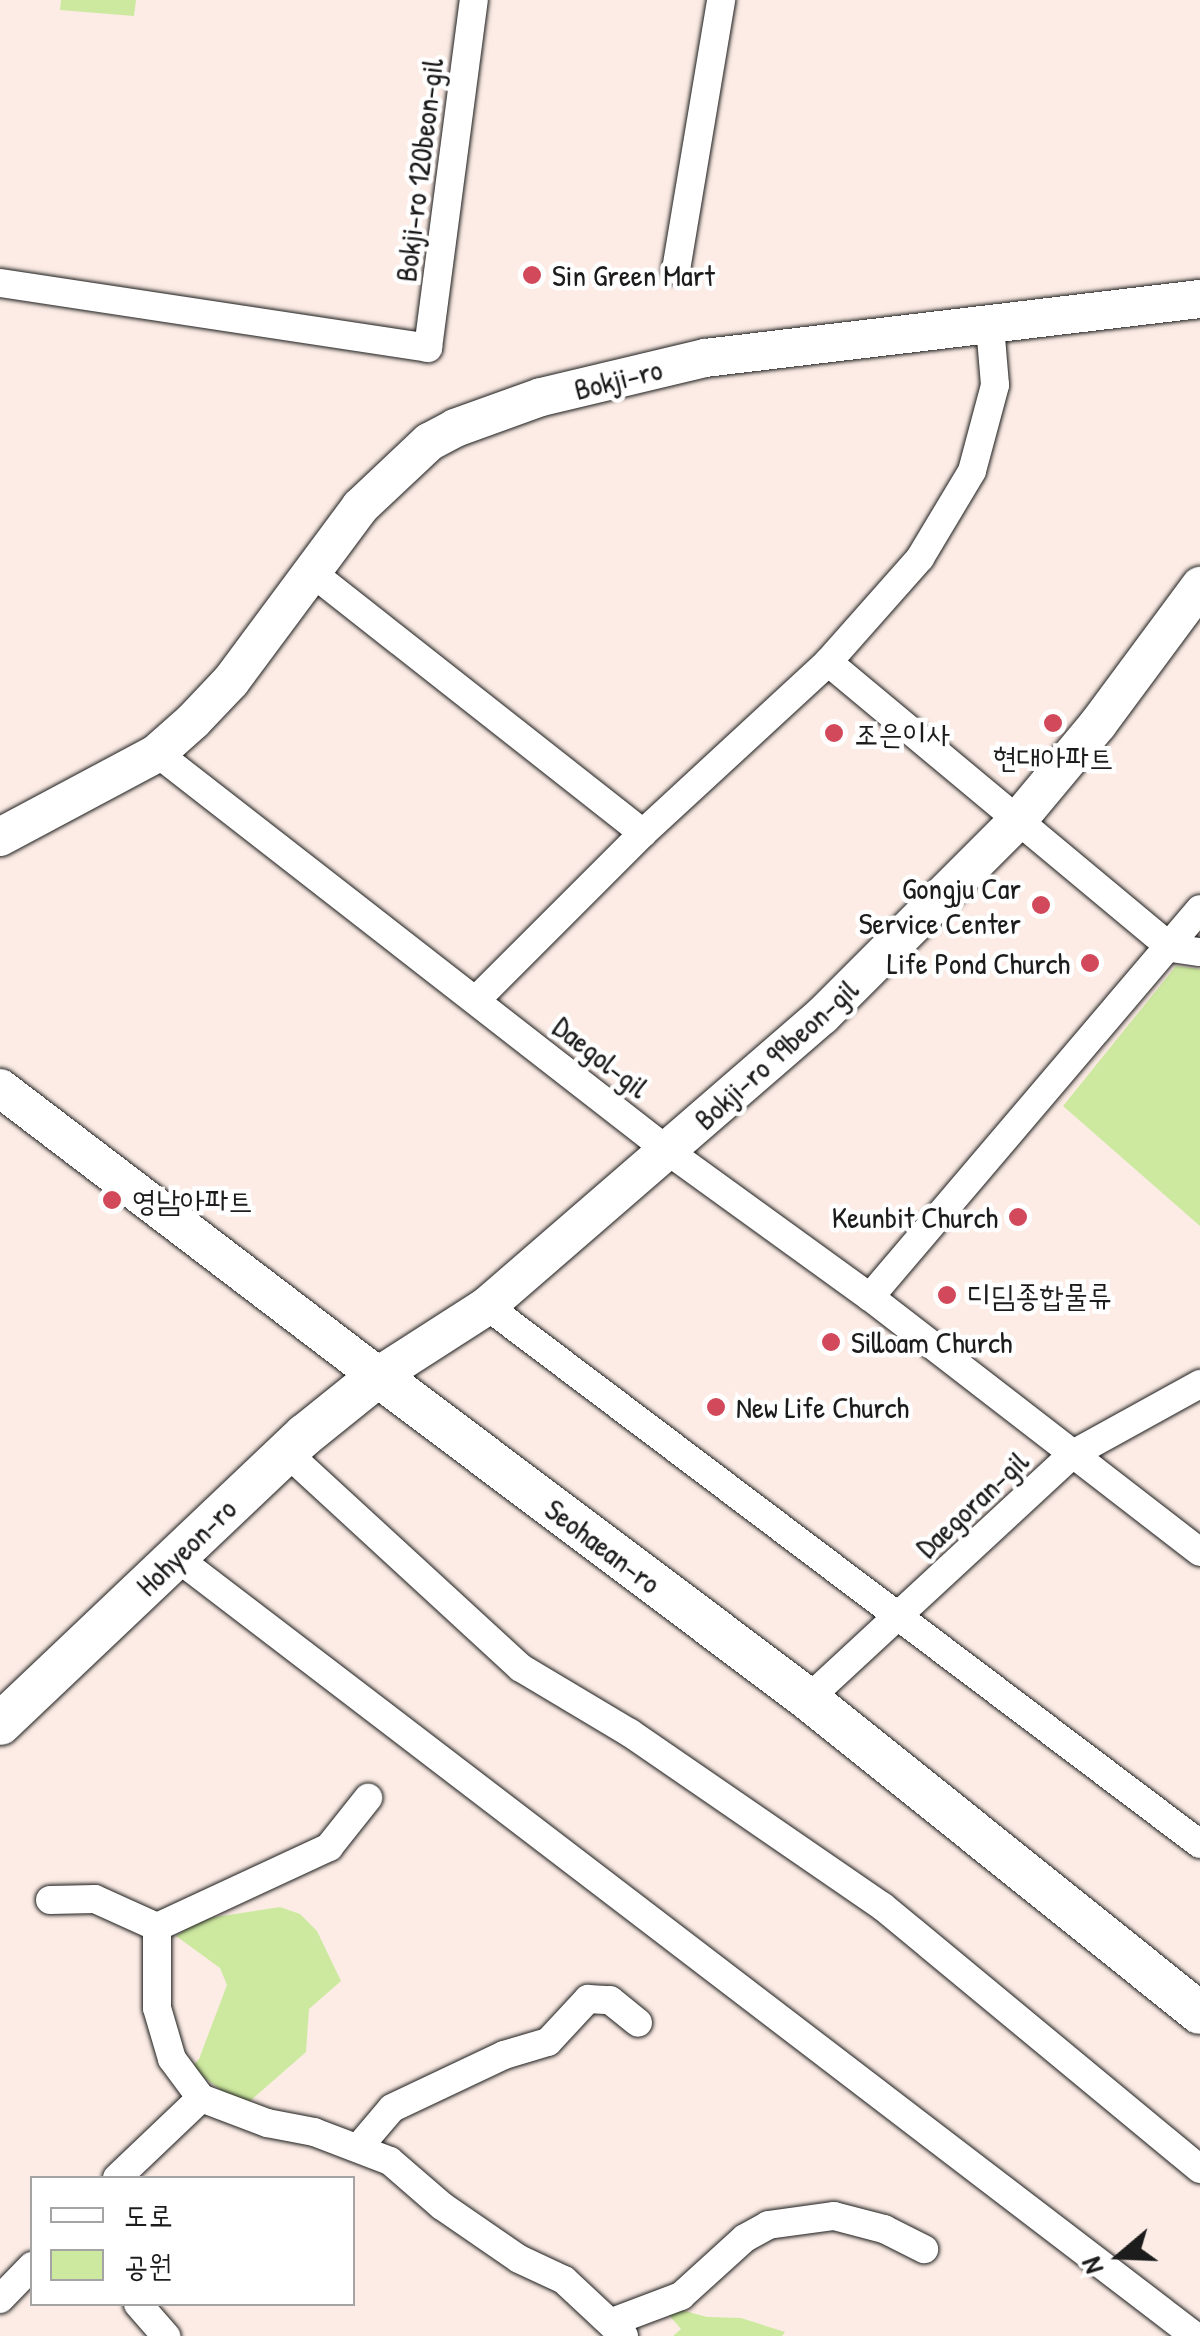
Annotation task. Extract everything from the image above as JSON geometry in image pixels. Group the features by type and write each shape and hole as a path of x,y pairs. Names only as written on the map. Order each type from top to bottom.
{"main road":[{"name":"Hohyeon-ro","path":"0,1724 286,1452 378,1376"},
{"name":"Seohaean-ro","path":"378,1376 808,1699 1200,2012"}],"street":[{"name":"Bokji-ro 120beon-gil","path":"0,284 428,348 474,0"},
{"path":"676,270 720,0"},
{"name":"Bokji-ro","path":"0,838 157,753 231,680 360,506 429,442 541,397 705,358 1200,299"},
{"path":"476,1000 643,833 828,662 920,558 972,471 995,384 990,326"},
{"path":"310,571 643,833"},
{"name":"Bokji-ro 99beon-gil","path":"378,1376 487,1306 822,1016 1018,820 1098,724 1200,586"},
{"path":"828,662 1171,948 1200,952"},
{"name":"Daegol-gil","path":"157,753 668,1151 870,1297 1200,1552"},
{"path":"870,1297 1200,910"},
{"name":"Seohaean-ro","path":"0,1088 378,1376"},
{"path":"487,1306 1200,1844"},
{"name":"Daegoran-gil","path":"808,1699 1074,1454 1200,1384"},
{"path":"286,1452 521,1668 630,1733 882,1906 1200,2169"},
{"path":"176,1557 1196,2336"},
{"path":"50,1900 95,1900 156,1927 329,1847 368,1798"},
{"path":"156,1927 157,2008 172,2059 201,2098 266,2123 314,2132 390,2161 442,2206 519,2259 564,2280 618,2329 681,2296 745,2238 768,2224 834,2216 884,2229 924,2249"},
{"path":"358,2148 392,2108 504,2055 548,2042 588,1999 610,2000 638,2023"},
{"path":"119,2176 201,2098"},
{"path":"0,2299 30,2268"},
{"path":"140,2306 166,2336"}],"green space":[{"path":"61,0 136,0 134,16 60,10"},
{"path":"1176,966 1200,969 1200,1226 1063,1106"},
{"path":"280,1907 300,1914 317,1931 341,1981 309,2009 306,2052 249,2102 225,2093 191,2068 199,2059 227,1985 220,1968 176,1936 202,1919"},
{"path":"674,2308 707,2317 741,2318 785,2332 782,2336 673,2336 681,2329 668,2314"}],"place":[{"name":"Sin Green Mart","path":"532,275"},
{"name":"현대아파트","path":"1053,723"},
{"name":"조은이사","path":"834,733"},
{"name":"Gongju Car Service Center","path":"1041,905"},
{"name":"Life Pond Church","path":"1090,963"},
{"name":"영남아파트","path":"112,1200"},
{"name":"Keunbit Church","path":"1018,1217"},
{"name":"디딤종합물류","path":"947,1295"},
{"name":"Silloam Church","path":"831,1342"},
{"name":"New Life Church","path":"716,1407"}]}
